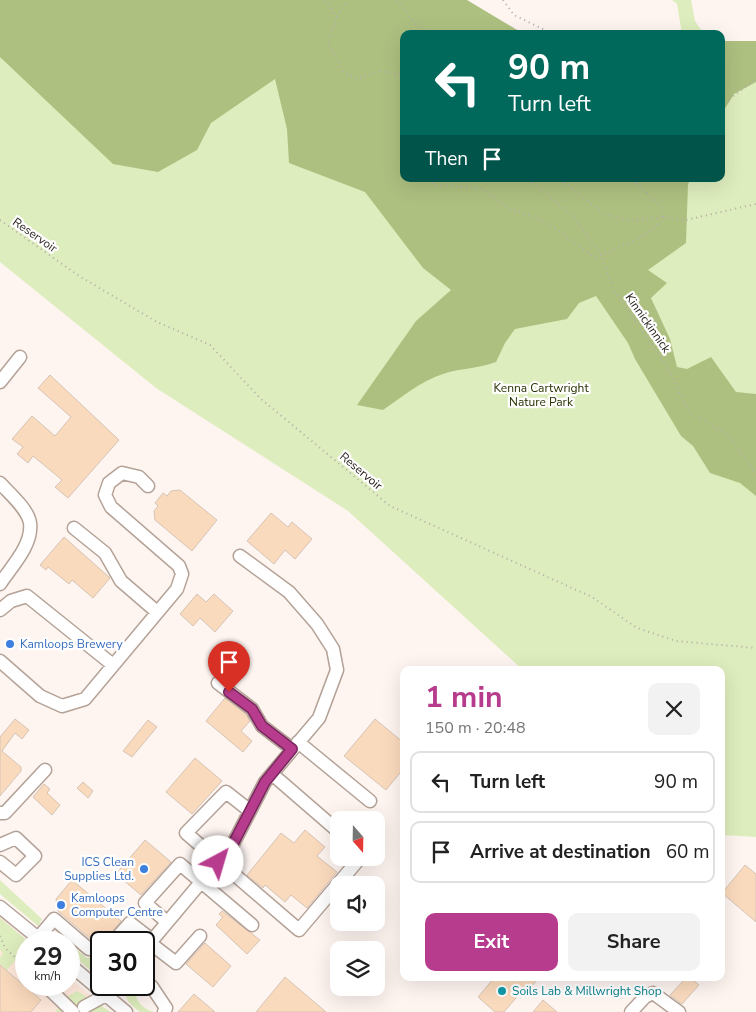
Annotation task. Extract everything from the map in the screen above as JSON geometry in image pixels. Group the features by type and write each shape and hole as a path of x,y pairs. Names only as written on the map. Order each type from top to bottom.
{"street":[{"path":"0,382 20,357"},
{"path":"0,660 40,696 62,706 85,698 176,589 182,574 179,566 111,507 105,495 109,483 122,473 139,477 148,486"},
{"path":"0,483 21,507 30,522 28,542 2,577"},
{"path":"74,528 104,553 121,581 158,612"},
{"path":"155,937 233,844 265,782 319,718 337,670 333,649 317,624 289,592 240,556"},
{"path":"0,610 11,601 27,596 113,665"},
{"path":"218,683 252,709 262,726 295,746 370,801"},
{"path":"0,813 5,813 45,770"},
{"path":"272,774 330,824"},
{"path":"250,811 226,792 186,833 299,930 353,866"},
{"path":"0,845 16,838 35,856 16,875 0,862"},
{"path":"167,922 145,903 180,864 252,925"},
{"path":"0,907 29,931"},
{"path":"46,931 54,919 68,931"},
{"path":"122,931 130,922 138,931"},
{"path":"155,948 176,964 200,936"},
{"path":"80,941 90,949"},
{"path":"80,973 90,982"},
{"path":"79,1010 90,990"},
{"path":"155,992 166,1008 164,1012"},
{"path":"631,1012 645,996 653,993 679,1012"},
{"path":"60,996 79,1010"},
{"path":"79,1010 101,996"},
{"path":"114,996 126,1012"}],"path":[{"path":"325,0 337,17"},
{"path":"347,0 337,17 328,42 343,72 357,79 379,71 400,74"},
{"path":"397,0 416,25 425,30"},
{"path":"503,0 514,15 545,30"},
{"path":"725,102 756,78"},
{"path":"432,182 434,185 441,186 481,188 509,209 533,216 594,257 656,229 664,217 664,212 660,206 634,182"},
{"name":"Kinnickinnick","path":"532,182 573,216 601,255 612,289 664,361 689,412 729,436 756,474"},
{"path":"564,182 604,214 631,221 664,217 686,220 756,204"},
{"name":"Reservoir","path":"0,220 79,276 149,318 210,345 261,399 390,506 592,597 637,628 676,641 756,648"},
{"path":"0,936 5,948 15,957"}],"shaded area":[{"path":"0,917 16,931 15,996 80,996 80,987 103,1007 98,1012 0,1012"}],"green space":[{"name":"Kenna Cartwright Nature Park","path":"0,0 400,34 400,182 725,182 725,59 756,64 756,837 725,835 725,666 519,666 348,511 156,388 0,262"},
{"path":"0,0 467,0 517,30 400,30 400,182 689,182 686,243 648,270 667,283 651,298 670,339 677,367 687,369 711,357 736,392 756,394 756,496 740,483 710,473 693,446 681,436 635,359 628,343 596,296 579,303 567,319 515,329 505,343 496,362 449,372 435,377 383,410 357,405 416,321 451,290 423,268 365,192 289,163 287,129 275,79 211,123 197,150 158,172 113,164 0,57"},
{"path":"672,0 691,0 695,21 701,30 681,30 677,4"},
{"path":"725,41 756,41 756,82 734,94 725,109"},
{"path":"0,880 42,919 38,926 0,894"},
{"path":"0,918 16,931 15,961 7,970 0,964 0,957 3,953 0,950"},
{"path":"80,952 87,958 90,958 90,970 80,961"},
{"path":"80,993 111,1012 55,1012 68,996 80,996"},
{"path":"126,996 136,996 142,1006 154,1012 140,1012 127,1000"}],"building":[{"path":"50,375 119,440 68,498 55,487 62,480 33,456 28,463 17,454 23,447 12,439 32,416 55,436 71,417 38,388"},
{"path":"180,490 217,520 192,551 155,520 154,511 158,506 155,503 163,493 167,496 171,491"},
{"path":"271,513 288,527 292,522 312,539 295,559 285,550 274,564 247,541"},
{"path":"64,537 110,578 93,598 72,580 69,584 48,567 46,570 40,565"},
{"path":"197,594 206,602 214,594 233,611 215,632 200,618 193,626 180,614"},
{"path":"225,698 246,714 250,721 241,731 252,741 243,752 206,721"},
{"path":"15,719 29,730 22,739 15,733 2,751 21,767 21,771 0,796 0,737"},
{"path":"375,719 400,740 400,773 386,790 344,756"},
{"path":"148,720 157,727 132,757 123,751"},
{"path":"195,758 222,781 192,814 166,792"},
{"path":"83,782 93,791 88,798 77,788"},
{"path":"44,784 50,789 47,793 60,805 52,815 33,797"},
{"path":"305,830 325,847 317,856 337,872 334,876 330,876 330,880 307,908 291,895 285,902 265,885 263,888 247,875 281,833 294,843"},
{"name":"ICS Clean Supplies Ltd.","path":"145,840 171,862 141,895 116,874"},
{"path":"745,865 756,874 756,922 725,896 725,889"},
{"path":"72,880 121,921 113,931 90,931 90,938 58,911 56,899"},
{"path":"222,911 260,940 247,954 216,925 223,917 219,914"},
{"path":"205,943 231,966 213,987 186,964"},
{"path":"0,965 15,978 15,996 36,996 41,1000 31,1012 0,1012"},
{"path":"285,977 326,1012 256,1012"},
{"name":"Soils Lab & Millwright Shop","path":"491,981 536,981 530,988 527,985 504,1012 495,1012 478,997"},
{"path":"683,981 694,981 699,985 682,1004 670,995"},
{"path":"194,994 215,1012 178,1012"},
{"path":"543,1000 557,1012 533,1012"}],"place":[{"name":"Kamloops Brewery","path":"10,644"},
{"name":"ICS Clean Supplies Ltd.","path":"144,869"},
{"name":"Kamloops Computer Centre","path":"61,905"},
{"name":"Soils Lab & Millwright Shop","path":"502,991"}],"route":[{"path":"218,862 233,844 265,782 292,749 262,726 252,709 229,692"}]}
